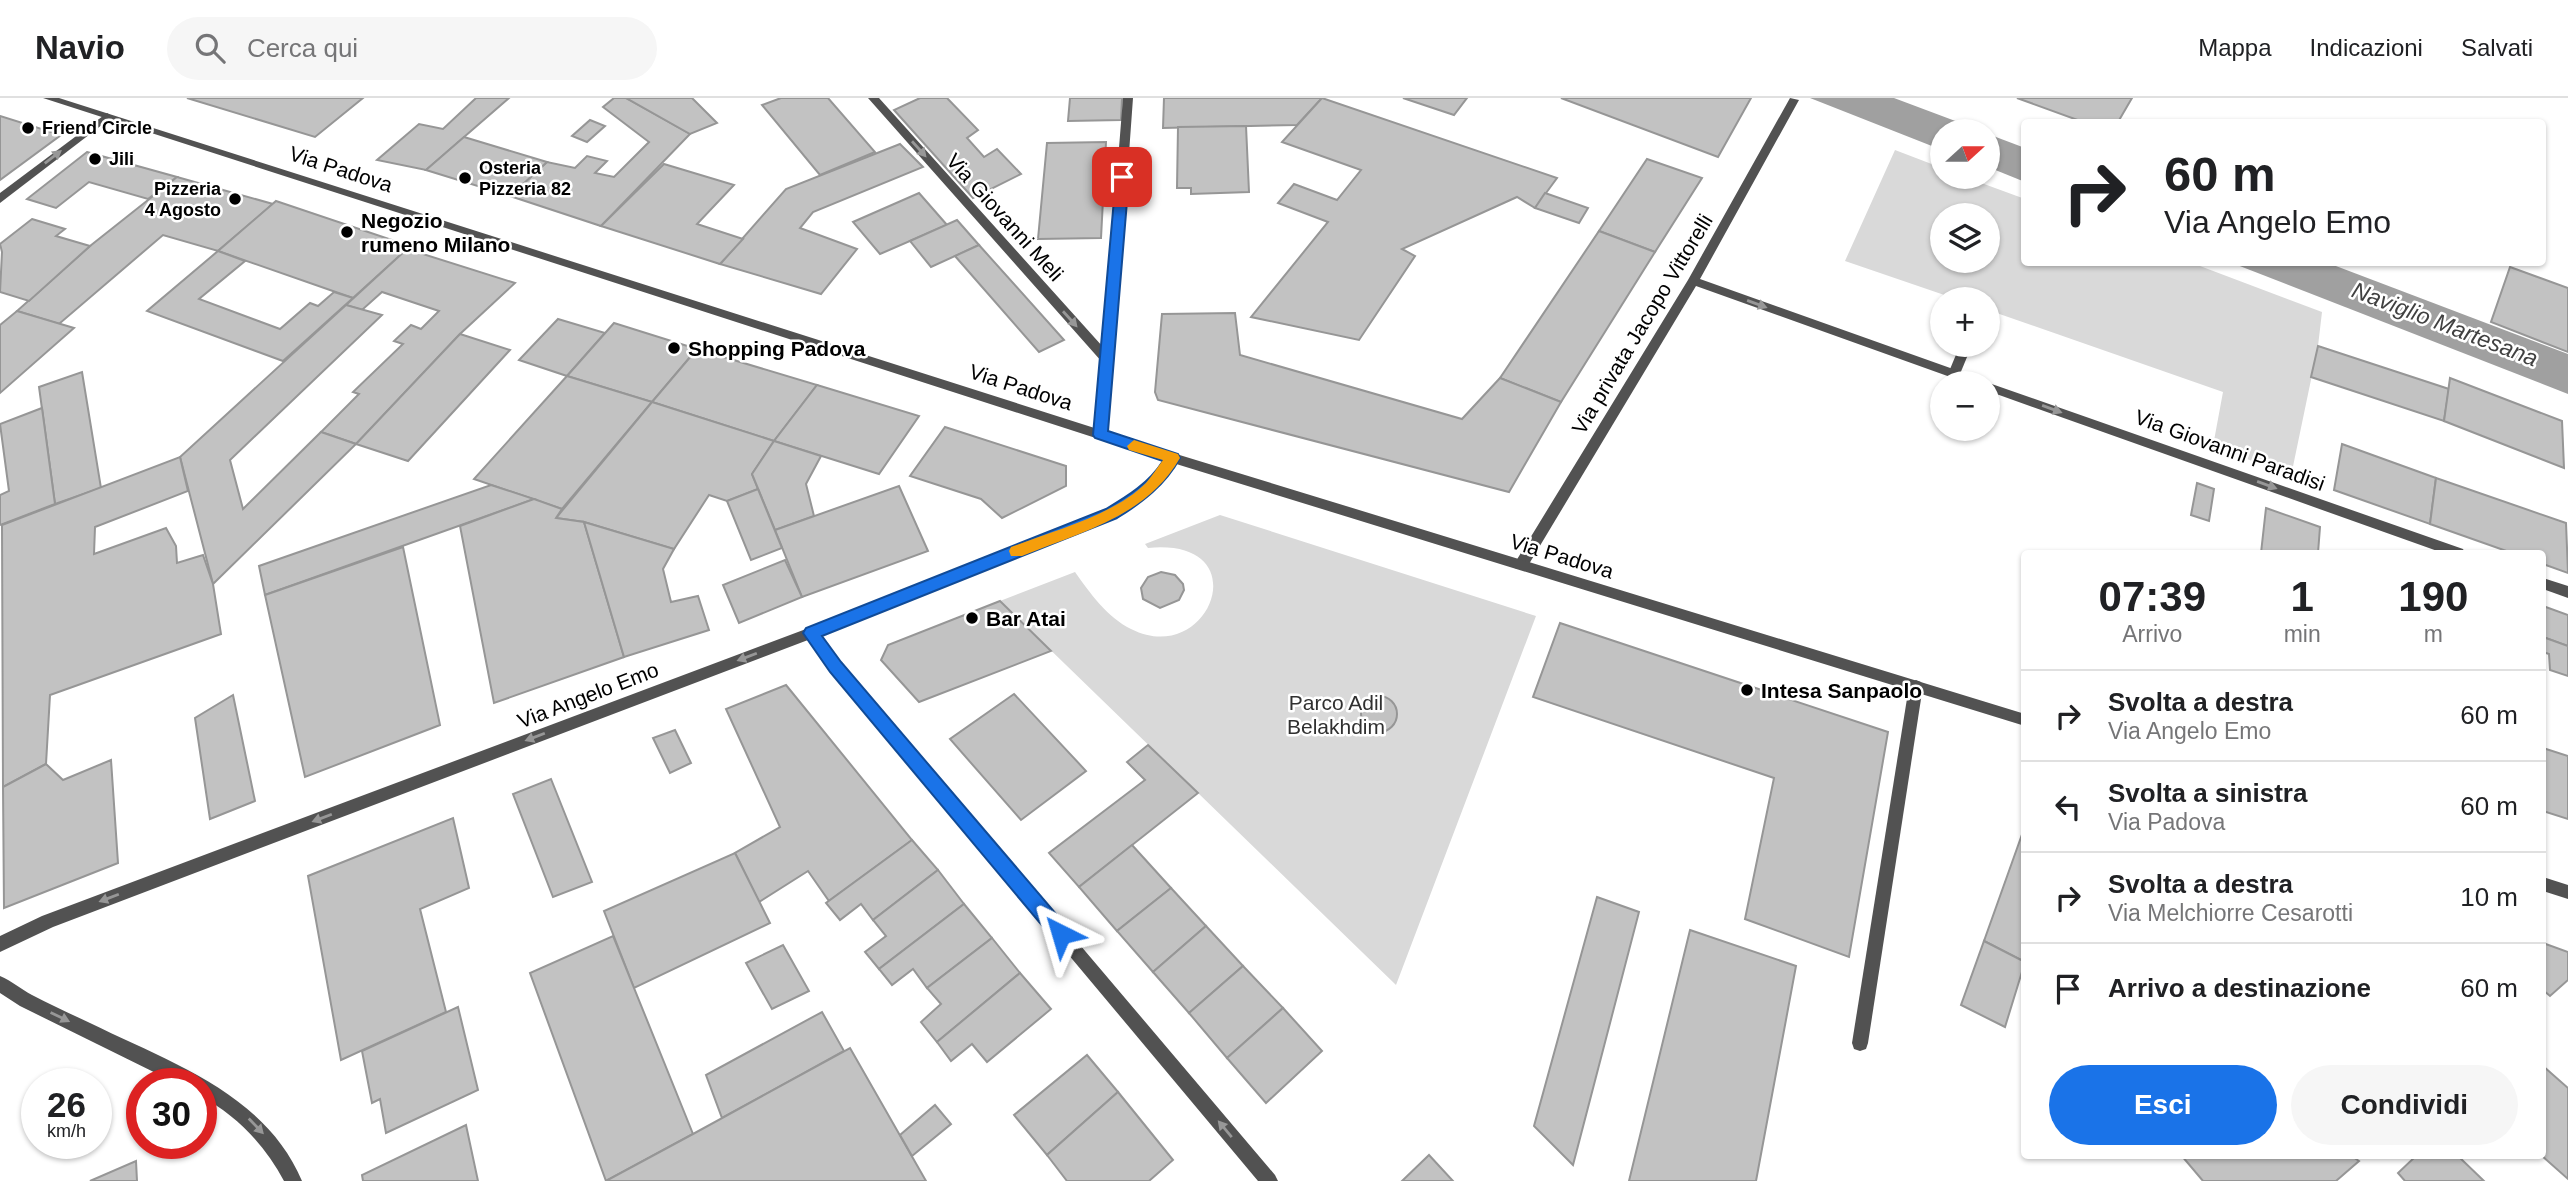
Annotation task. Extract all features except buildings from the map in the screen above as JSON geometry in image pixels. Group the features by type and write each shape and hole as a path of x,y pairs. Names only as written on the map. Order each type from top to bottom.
{"street":[{"name":"Via Padova","path":"48,98 1173,458 2021,719"},
{"name":"Via Giovanni Meli","path":"873,98 1108,361"},
{"path":"1100,435 1128,98"},
{"name":"Via privata Jacopo Vittorelli","path":"1521,565 1693,281 1794,100"},
{"path":"0,199 107,116"},
{"path":"1693,281 1946,371"},
{"name":"Via Giovanni Paradisi","path":"2000,390 2450,550"},
{"name":"Via Angelo Emo","path":"0,944 48,921 811,633 1111,514 1132,502 1151,486 1173,458"},
{"path":"2546,584 2568,592"},
{"path":"811,633 844,678 1269,1181"},
{"path":"1860,1043 1916,686"},
{"path":"2546,885 2568,892"},
{"path":"0,984 26,1000 163,1068"},
{"path":"217,1095 256,1125 282,1160 293,1181"}],"green space":[{"path":"1895,150 1930,163 1930,189 1998,189 2021,198 2021,266 2200,266 2322,312 2318,346 2291,476 2213,446 2223,392 2000,314 2000,287 1930,287 1930,290 1845,261"},
{"name":"Parco Adil Belakhdim","path":"1220,515 1536,616 1396,985 1000,601 1075,572 1107,611 1131,629 1159,637 1183,632 1201,618 1211,599 1213,579 1204,562 1183,550 1148,548 1145,544"}],"water":[{"path":"1810,98 1894,98 1950,119 1930,119 1930,145"},
{"path":"2000,139 2021,146 2021,180 2000,172"},
{"name":"Naviglio Martesana","path":"2240,266 2336,266 2568,354 2568,394"}],"slow traffic":[{"path":"1016,551 1111,514 1132,502 1151,486 1173,458 1134,446"}],"place":[{"name":"Friend Circle","path":"28,128"},
{"name":"Jili","path":"95,159"},
{"name":"Osteria Pizzeria 82","path":"465,178"},
{"name":"Pizzeria 4 Agosto","path":"235,199"},
{"name":"Negozio rumeno Milano","path":"347,232"},
{"name":"Shopping Padova","path":"674,348"},
{"name":"Bar Atai","path":"972,618"},
{"name":"Intesa Sanpaolo","path":"1747,690"}],"route":[{"path":"1061,934 836,667 811,633 1111,514 1141,495 1165,470 1173,458 1100,435 1122,177"}]}
